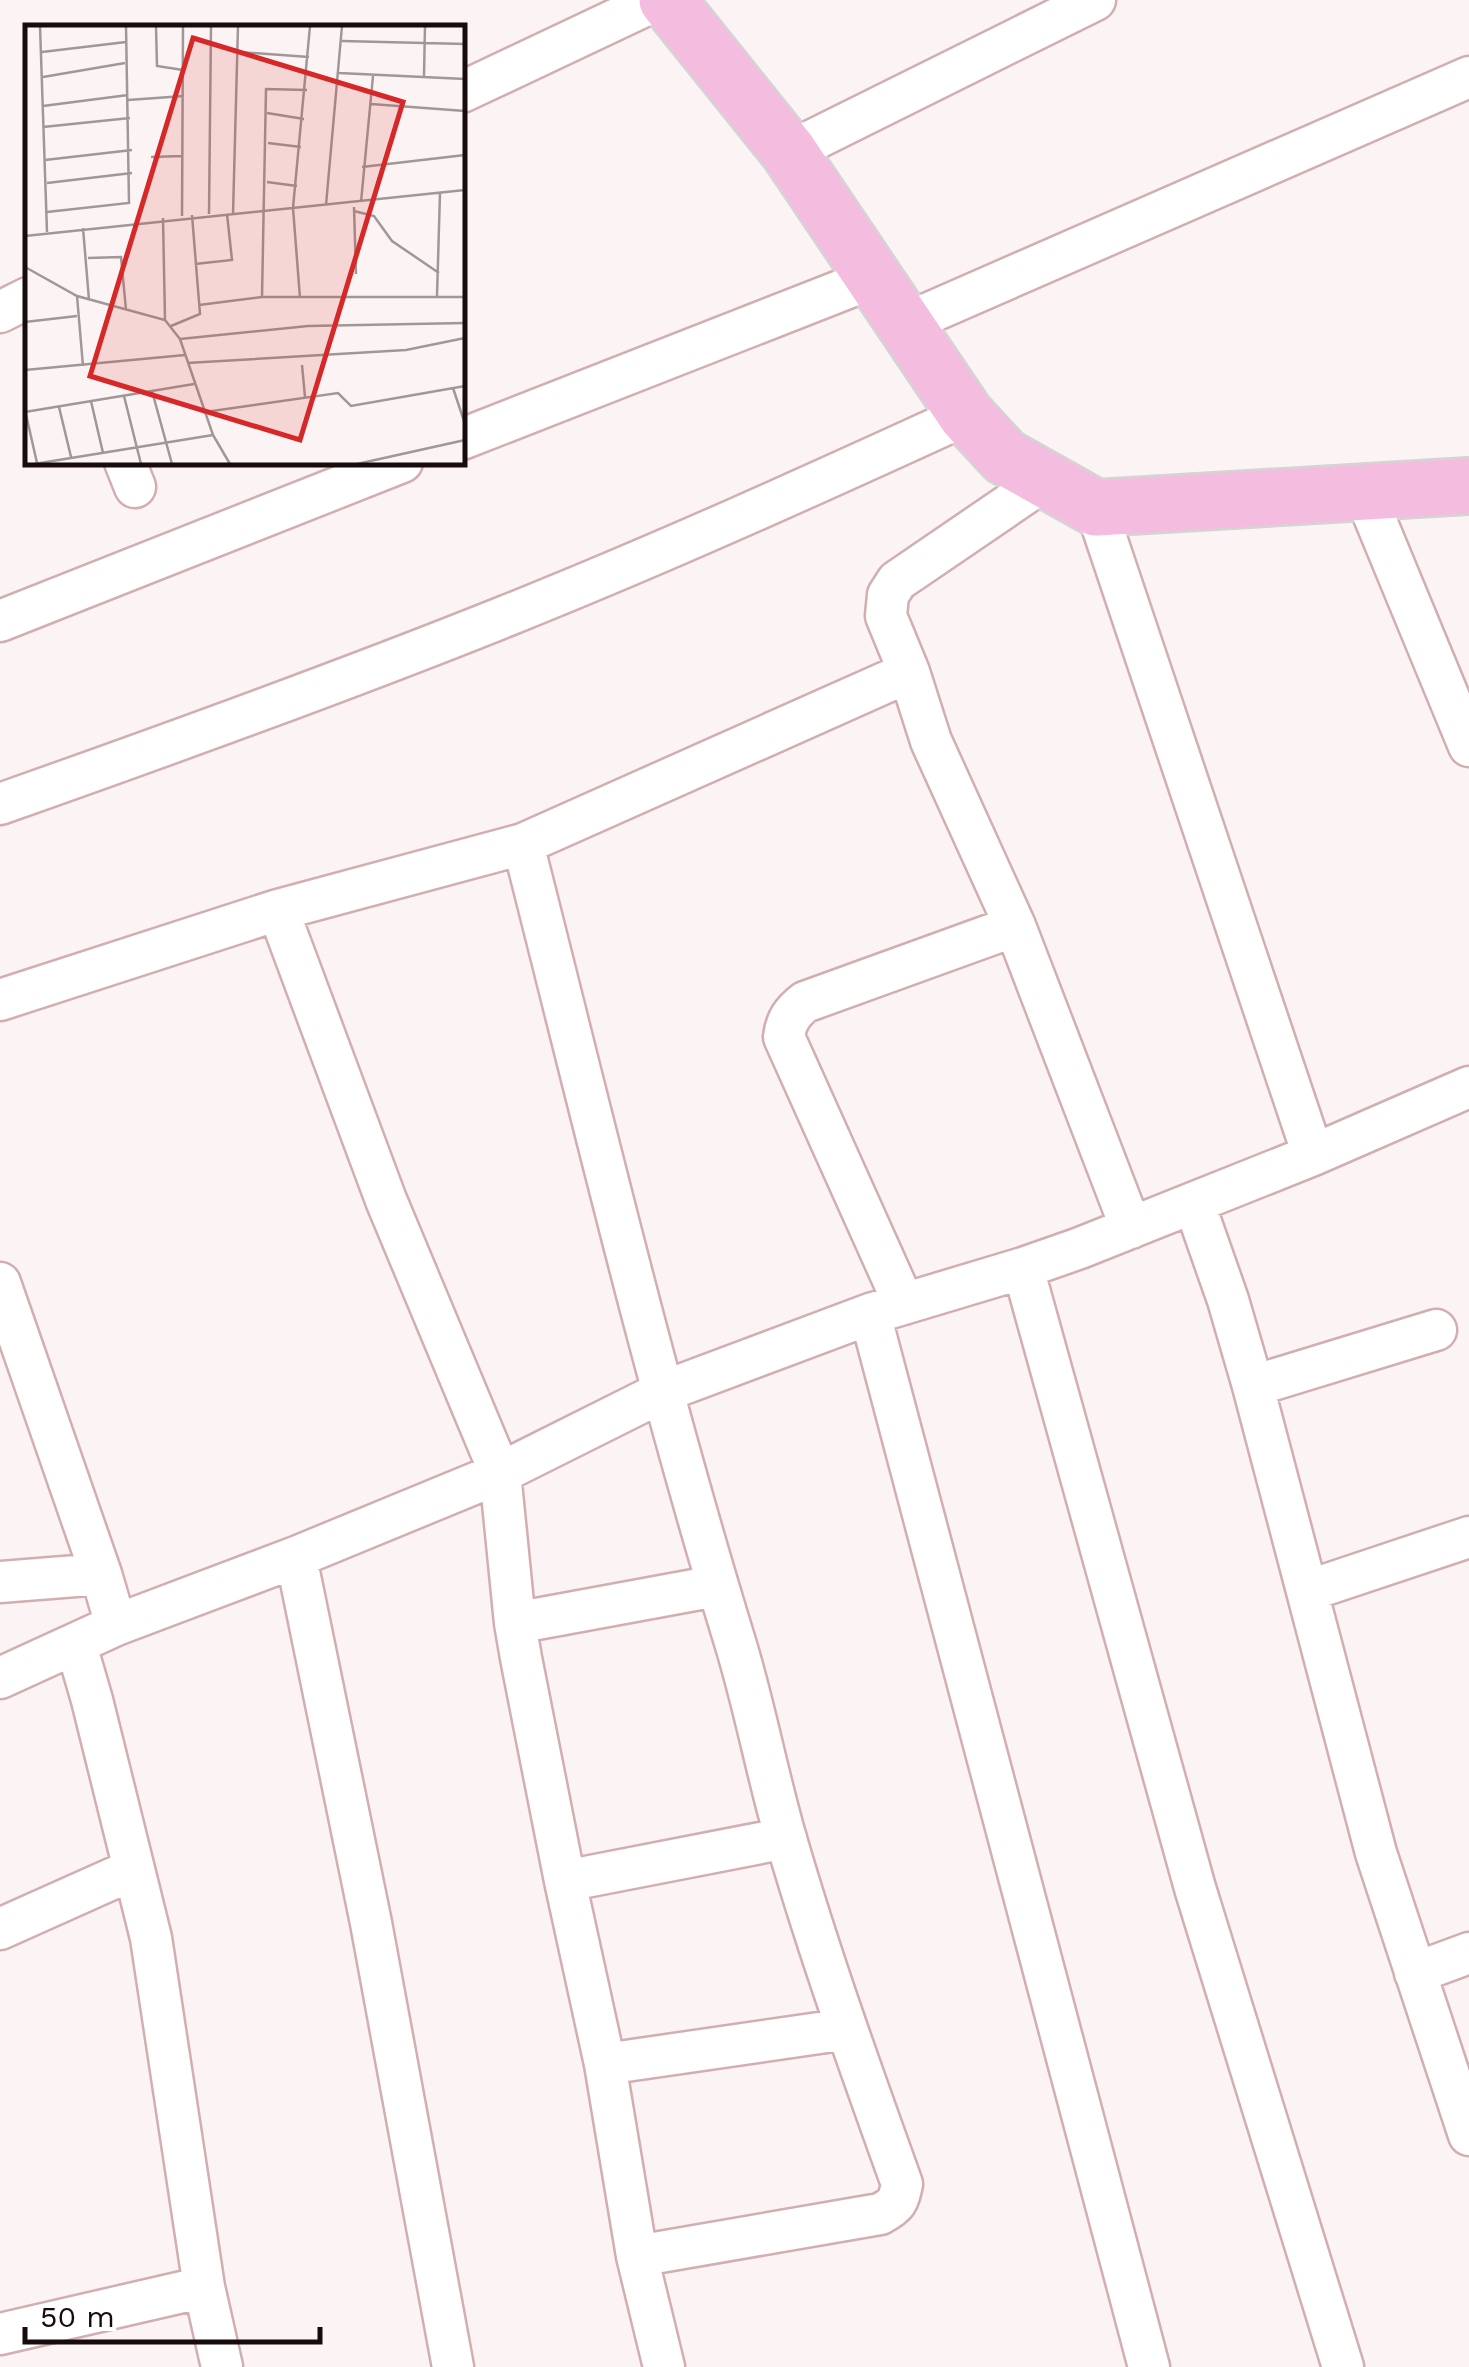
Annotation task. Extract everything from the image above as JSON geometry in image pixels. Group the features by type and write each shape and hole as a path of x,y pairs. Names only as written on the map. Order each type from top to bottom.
{"main road":[{"path":"666,0 789,152 966,416 1005,456 1096,508 1469,486"}],"street":[{"path":"465,91 657,0"},
{"path":"789,152 1033,14 1094,0"},
{"path":"904,324 1469,76"},
{"path":"465,438 873,278"},
{"path":"0,312 25,300"},
{"path":"0,804 167,746 506,617 734,521 966,416"},
{"path":"0,620 394,465"},
{"path":"1045,480 896,581 888,595 886,616 931,741 1015,926 1132,1228"},
{"path":"1364,492 1469,746"},
{"path":"1096,508 1312,1155"},
{"path":"0,1000 278,910 523,844 909,672"},
{"path":"523,844 662,1392 716,1586 736,1643 786,1838 902,2184 898,2200 880,2214 636,2256"},
{"path":"278,910 386,1200 500,1472 515,1623 604,2064 636,2256 664,2367"},
{"path":"1015,926 805,1002 785,1024 784,1037 887,1309 1148,2367"},
{"path":"0,1678 116,1625 296,1557 500,1472 662,1392 887,1309 1023,1268 1132,1228 1469,1087"},
{"path":"1194,1203 1253,1386 1376,1853 1469,2135"},
{"path":"1023,1268 1194,1888 1344,2367"},
{"path":"0,1283 116,1625"},
{"path":"1253,1386 1436,1330"},
{"path":"1308,1591 1469,1537"},
{"path":"296,1557 374,1942 452,2367"},
{"path":"0,1582 101,1574"},
{"path":"515,1623 716,1586"},
{"path":"76,1645 151,1938 204,2288 222,2367"},
{"path":"565,1881 786,1838"},
{"path":"0,1929 134,1870"},
{"path":"1415,1973 1469,1953"},
{"path":"604,2064 847,2029"},
{"path":"0,2334 204,2288"}]}
